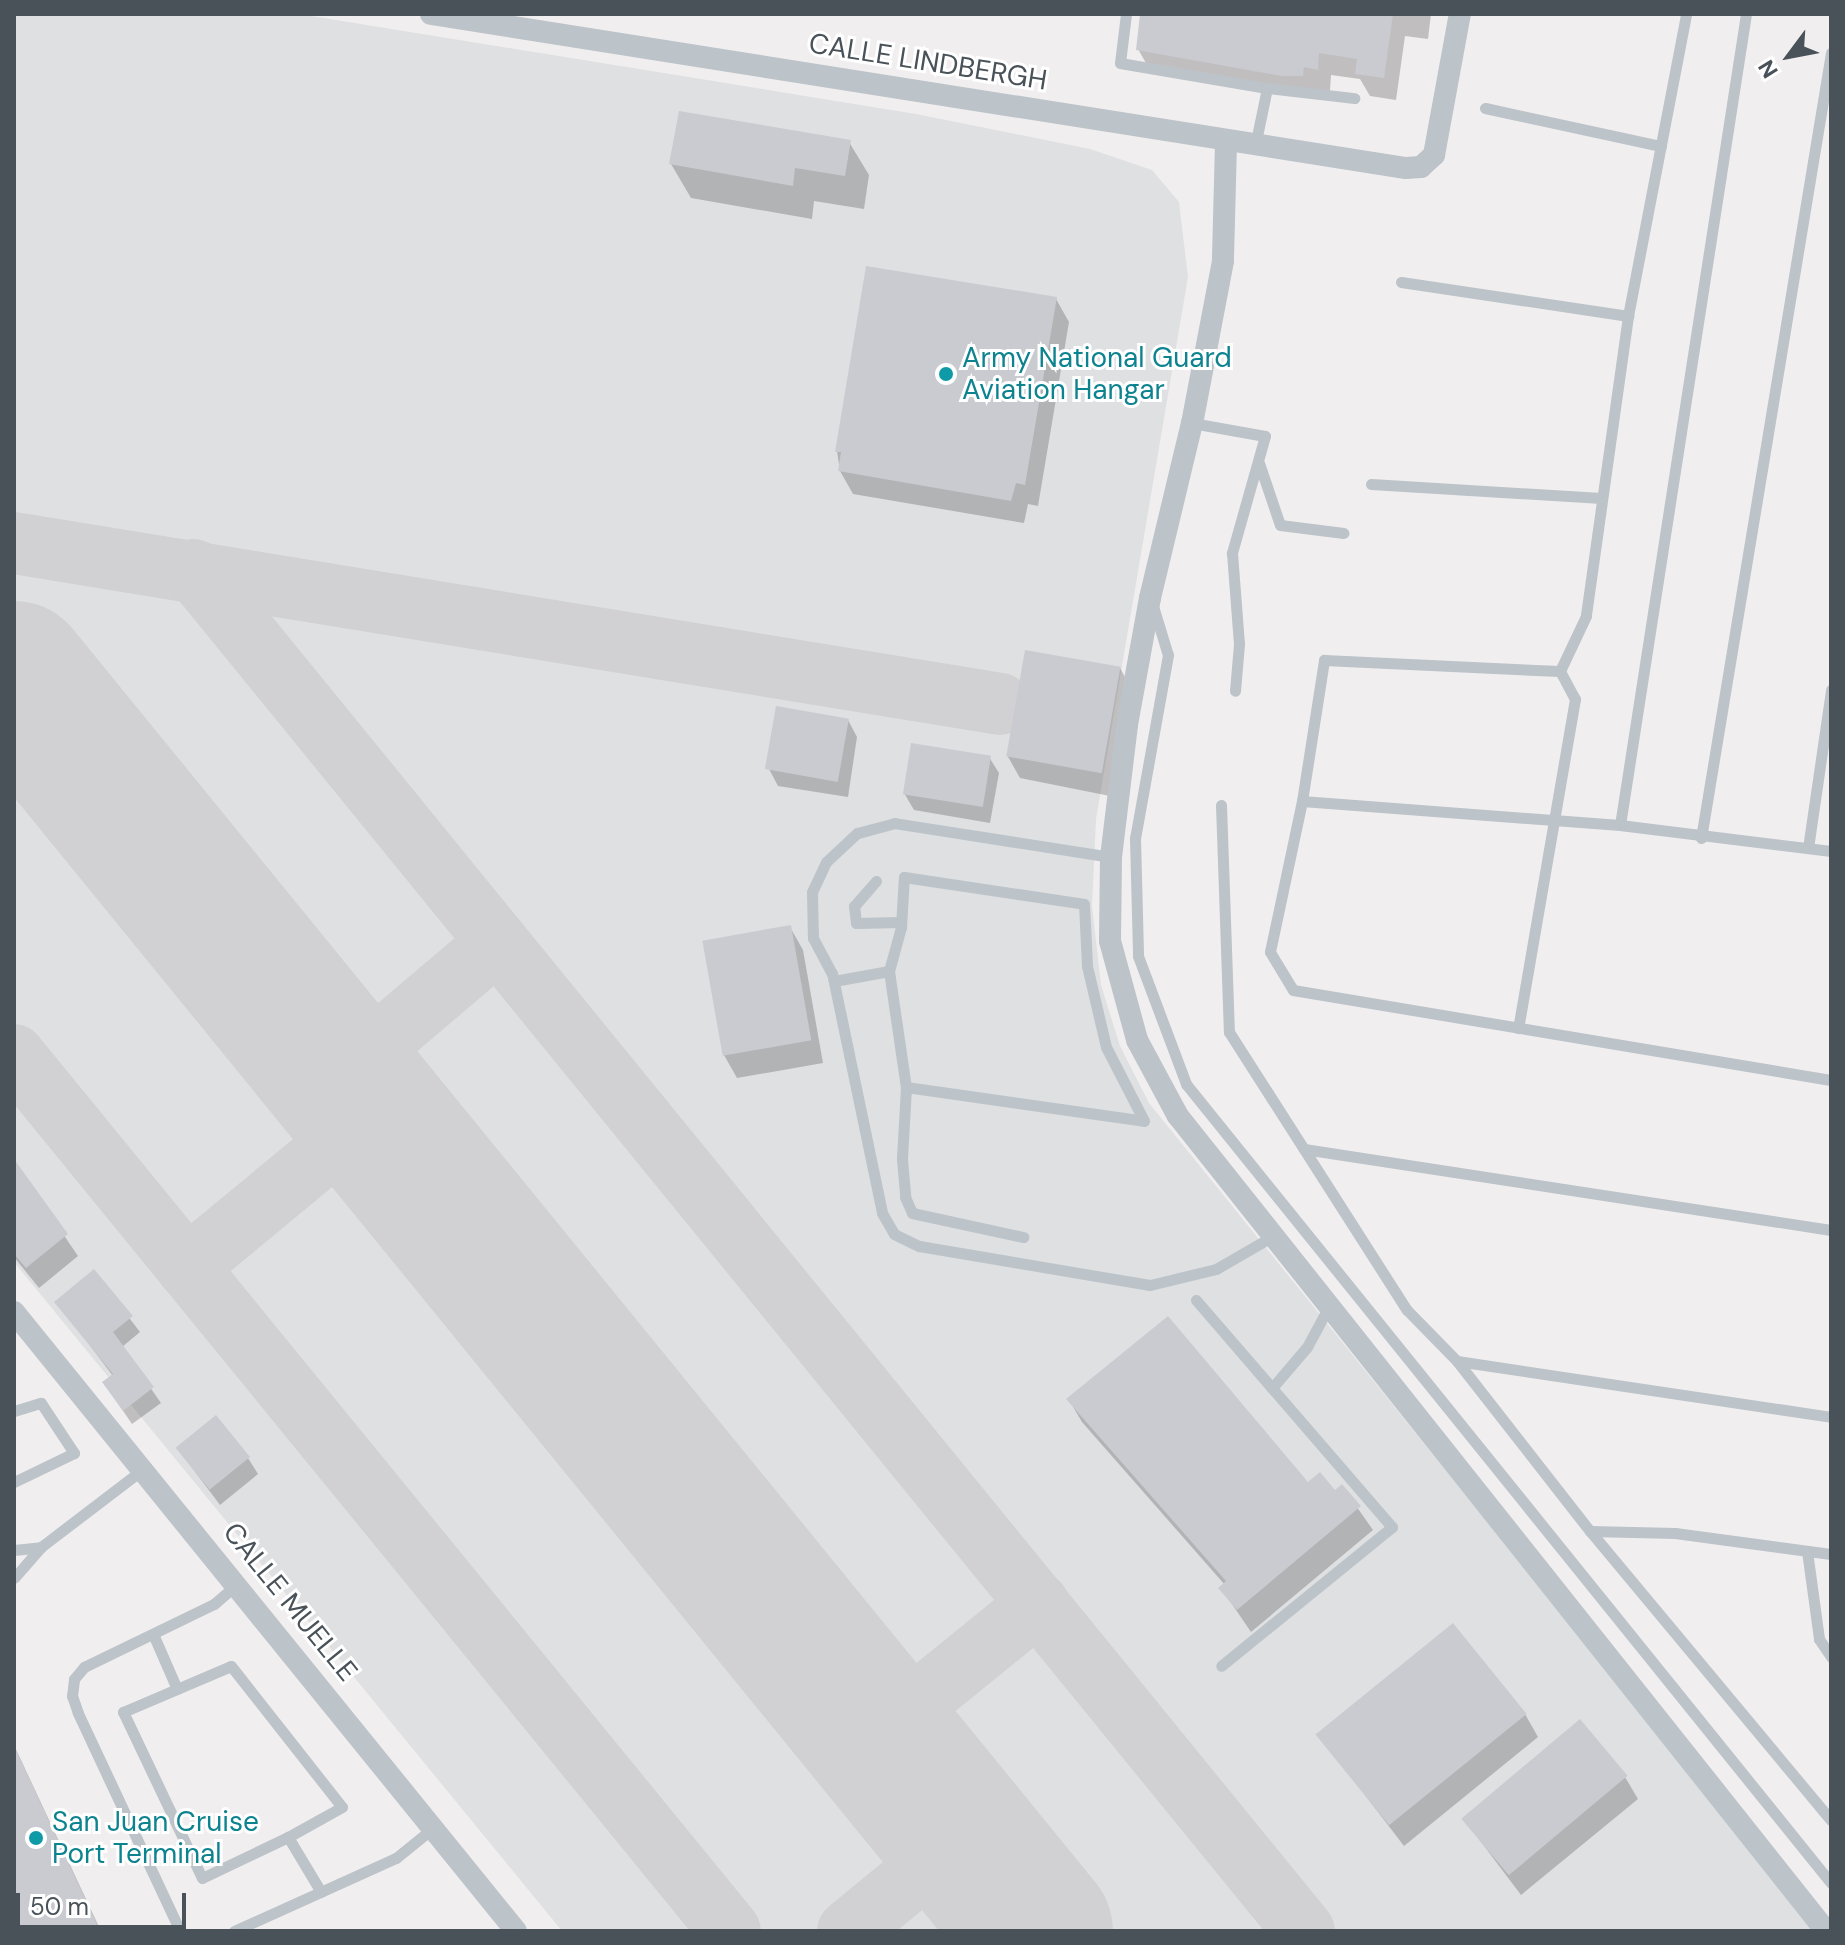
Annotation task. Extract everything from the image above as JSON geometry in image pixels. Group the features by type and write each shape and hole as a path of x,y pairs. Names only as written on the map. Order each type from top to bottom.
{"street":[{"name":"CALLE LINDBERGH","path":"431,14 858,79 1226,143 1421,167 1434,155 1460,14"},
{"path":"1226,143 1223,261 1192,423 1150,598 1127,725 1111,857 1110,941 1137,1040 1178,1116 1826,1931"},
{"name":"CALLE MUELLE","path":"18,1323 143,1469 516,1931"}],"lane":[{"path":"1126,14 1120,63 1267,88 1354,98"},
{"path":"1560,671 1586,616 1628,316 1686,14"},
{"path":"1620,825 1746,14"},
{"path":"1701,838 1831,53"},
{"path":"1255,147 1267,88"},
{"path":"1485,108 1661,146"},
{"path":"1401,282 1628,316"},
{"path":"1192,423 1265,436 1259,463 1238,515 1232,553 1239,644 1235,691"},
{"path":"1259,463 1280,525 1343,533"},
{"path":"1371,484 1602,498"},
{"path":"1150,598 1168,655 1135,838 1138,956 1186,1084 1831,1883"},
{"path":"1560,671 1324,660 1302,801 1270,952 1293,990 1831,1080"},
{"path":"1518,1028 1575,699 1560,671"},
{"path":"1808,848 1831,690"},
{"path":"1302,801 1620,825 1701,838 1831,851"},
{"path":"1221,805 1229,1032 1407,1310 1457,1361 1590,1531 1831,1820"},
{"path":"1111,857 895,823 857,833 826,862 812,892 813,938 834,981 882,1213 894,1234 919,1246 1150,1285 1216,1269 1273,1236"},
{"path":"906,1087 1144,1121 1106,1047 1087,966 1084,904 904,877 901,922 889,971 906,1087 902,1159 905,1197 912,1213 1023,1237"},
{"path":"876,881 854,906 856,923 901,922"},
{"path":"834,981 889,971"},
{"path":"1304,1149 1831,1230"},
{"path":"1196,1300 1392,1527 1221,1666"},
{"path":"1272,1388 1307,1347 1328,1308"},
{"path":"1457,1361 1831,1417"},
{"path":"14,1482 74,1453 41,1403 15,1409"},
{"path":"14,1578 41,1547 143,1469"},
{"path":"1590,1531 1675,1533 1831,1554"},
{"path":"14,1550 41,1547"},
{"path":"1807,1551 1819,1639 1831,1657"},
{"path":"180,1931 72,1696 74,1679 84,1667 214,1604 237,1584"},
{"path":"153,1634 177,1689"},
{"path":"231,1666 342,1807 288,1837 202,1878 123,1712 231,1666"},
{"path":"234,1931 396,1858 433,1828"},
{"path":"288,1837 321,1892"}],"shaded area":[{"path":"14,14 299,14 916,114 1090,149 1152,170 1179,202 1188,277 1096,819 1092,906 1101,985 1120,1046 1149,1103 1818,1931 562,1931 14,1262"}],"building":[{"path":"1140,14 1393,14 1384,78 1355,74 1357,59 1319,53 1318,70 1304,67 1303,76 1282,76 1136,50"},
{"path":"679,111 851,140 845,176 795,168 793,186 669,164"},
{"name":"Army National Guard Aviation Hangar","path":"866,266 1057,297 1025,485 1016,483 1011,501 838,471 841,452 835,452"},
{"path":"1025,650 1121,667 1102,773 1006,756"},
{"path":"776,706 849,719 838,782 765,769"},
{"path":"911,743 991,756 983,807 903,794"},
{"path":"791,925 811,1040 723,1056 702,941"},
{"path":"14,1159 68,1234 26,1268 14,1254"},
{"path":"94,1269 133,1316 113,1332 154,1387 123,1411 102,1382 113,1374 54,1302"},
{"path":"1168,1316 1308,1482 1320,1472 1335,1490 1342,1484 1361,1506 1237,1610 1218,1588 1226,1581 1066,1399"},
{"path":"216,1415 250,1457 210,1490 176,1448"},
{"path":"1453,1623 1527,1714 1389,1825 1315,1734"},
{"path":"1580,1719 1628,1776 1509,1875 1461,1819"},
{"name":"San Juan Cruise Port Terminal","path":"14,1746 100,1931 14,1931"}],"taxiway":[{"path":"14,543 1000,704"},
{"path":"194,570 1304,1931"},
{"path":"340,1076 497,943"},
{"path":"14,1055 730,1931"},
{"path":"187,1267 371,1115"},
{"path":"877,1735 1038,1604"},
{"path":"848,1931 961,1838"}],"runway":[{"path":"14,677 1037,1931"}],"place":[{"name":"Army National Guard Aviation Hangar","path":"946,374"},
{"name":"San Juan Cruise Port Terminal","path":"36,1838"}]}
